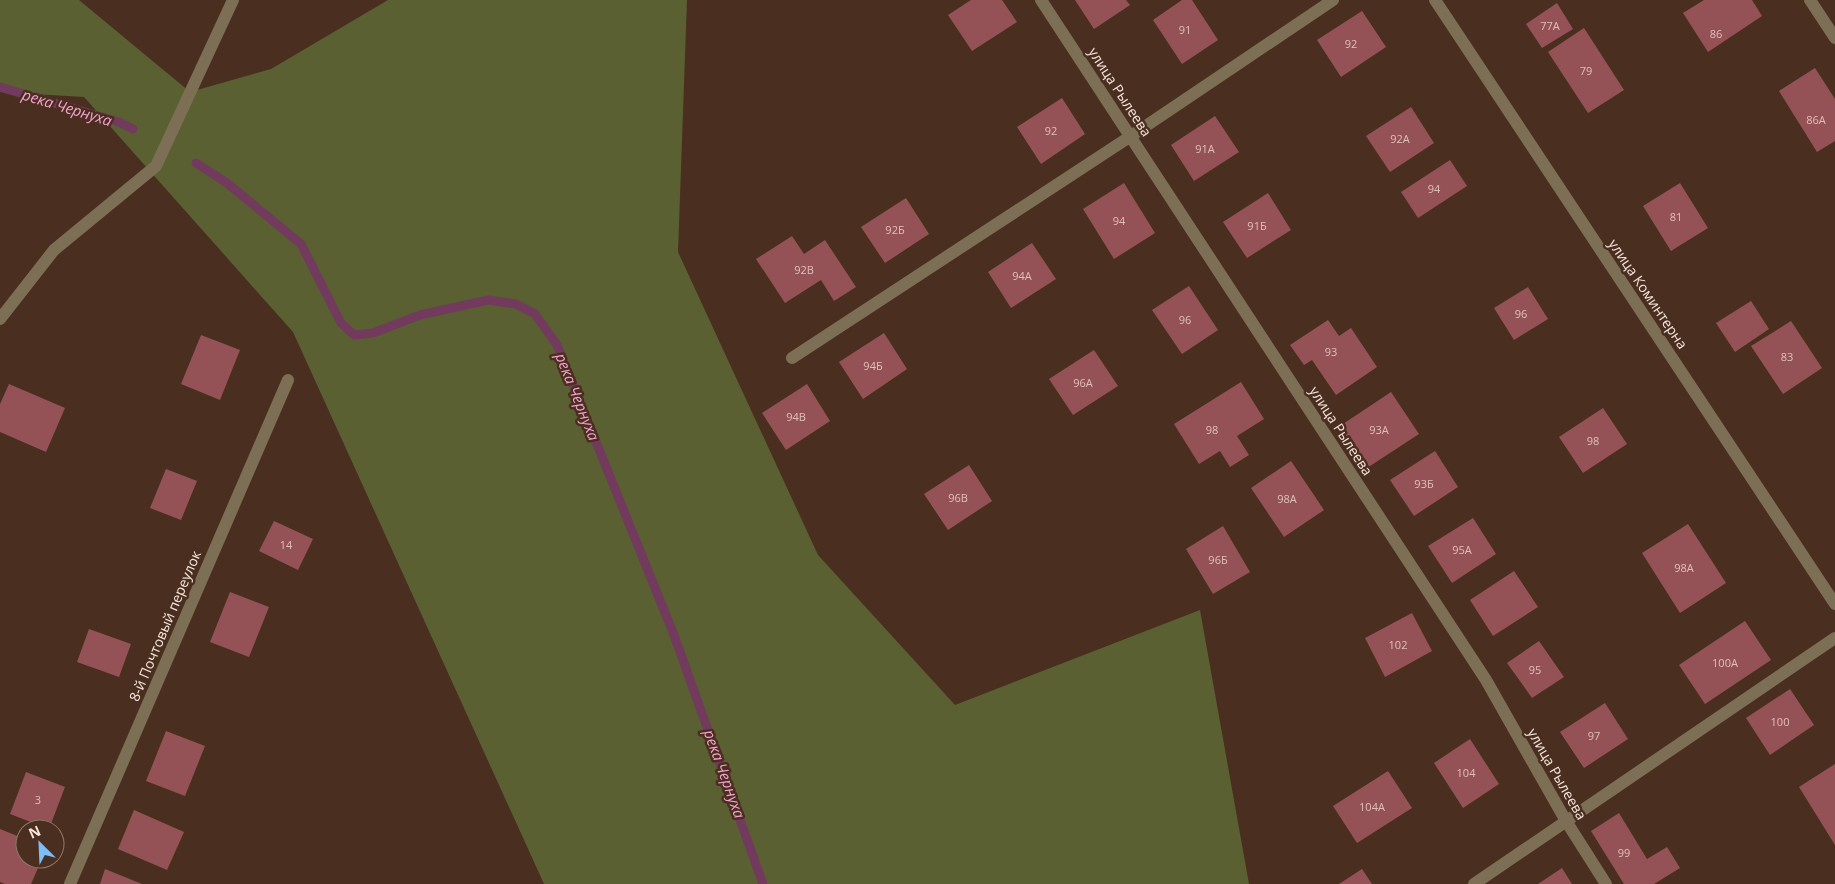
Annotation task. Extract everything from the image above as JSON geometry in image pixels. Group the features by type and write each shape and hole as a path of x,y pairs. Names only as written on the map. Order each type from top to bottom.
{"street":[{"path":"0,319 54,250 156,166 233,0"},
{"name":"улица Рылеева","path":"1041,0 1486,680 1566,821 1606,884"},
{"path":"792,358 1131,136 1333,0"},
{"name":"улица Коминтерна","path":"1435,0 1835,604"},
{"path":"1810,0 1835,38"},
{"name":"8-й Почтовый переулок","path":"70,884 288,380"},
{"path":"1474,884 1835,638"}],"green space":[{"path":"0,0 79,0 190,92 271,69 388,0 687,0 678,252 818,555 955,705 1200,610 1249,884 544,884 293,332 84,97 0,92"}],"building":[{"path":"971,0 1002,0 1017,22 972,51 948,15"},
{"path":"1075,0 1126,0 1130,5 1094,29"},
{"path":"1182,0 1192,0 1218,40 1182,64 1153,20"},
{"path":"1704,0 1752,0 1762,16 1708,52 1683,13"},
{"path":"1557,3 1573,29 1542,48 1526,24"},
{"path":"1362,11 1386,47 1341,77 1317,40"},
{"path":"1584,28 1624,90 1588,113 1548,52"},
{"path":"1815,68 1835,99 1835,141 1817,152 1779,91"},
{"path":"1062,98 1085,134 1041,164 1017,127"},
{"path":"1411,107 1434,143 1390,172 1366,136"},
{"path":"1215,116 1239,152 1194,181 1171,145"},
{"path":"1450,160 1467,186 1418,218 1401,192"},
{"path":"1124,183 1155,233 1114,259 1083,209"},
{"path":"1680,183 1708,228 1671,251 1643,206"},
{"path":"1268,193 1291,230 1247,258 1223,222"},
{"path":"906,198 929,234 885,263 861,227"},
{"path":"792,236 804,254 825,240 856,287 834,301 821,280 785,303 756,259"},
{"path":"1032,243 1056,279 1011,308 988,272"},
{"path":"1189,286 1218,330 1182,354 1152,310"},
{"path":"1528,287 1548,319 1514,340 1494,308"},
{"path":"1751,301 1769,329 1735,352 1716,323"},
{"path":"1328,320 1339,336 1351,328 1377,367 1336,395 1312,360 1304,365 1290,345"},
{"path":"1791,321 1822,368 1783,394 1751,346"},
{"path":"884,333 907,369 863,399 839,362"},
{"path":"201,335 240,350 220,400 181,384"},
{"path":"1094,350 1118,386 1073,415 1049,379"},
{"path":"1241,382 1264,419 1237,436 1249,455 1230,467 1220,451 1199,464 1174,424"},
{"path":"9,384 65,408 46,452 0,432 0,404"},
{"path":"807,384 830,421 786,450 762,413"},
{"path":"1391,392 1419,434 1367,468 1340,426"},
{"path":"1603,408 1627,444 1583,473 1559,437"},
{"path":"1435,451 1458,487 1414,516 1390,480"},
{"path":"1291,461 1324,510 1284,537 1251,488"},
{"path":"969,465 992,501 948,530 924,494"},
{"path":"166,469 197,481 181,520 150,508"},
{"path":"1473,518 1496,554 1452,583 1428,546"},
{"path":"274,521 313,539 298,570 259,551"},
{"path":"1688,524 1726,583 1680,613 1642,553"},
{"path":"1223,526 1250,572 1213,594 1186,549"},
{"path":"1514,571 1538,607 1493,636 1470,600"},
{"path":"230,592 269,607 249,657 210,642"},
{"path":"1412,613 1432,651 1385,677 1365,638"},
{"path":"1745,621 1771,660 1705,704 1679,665"},
{"path":"89,629 131,644 119,677 77,662"},
{"path":"1539,641 1564,677 1532,698 1507,663"},
{"path":"1790,689 1814,725 1770,755 1746,718"},
{"path":"1605,703 1628,739 1584,768 1560,732"},
{"path":"166,731 205,746 185,796 146,781"},
{"path":"1470,739 1499,784 1463,808 1434,763"},
{"path":"1835,764 1835,845 1799,787"},
{"path":"1388,771 1412,808 1357,843 1333,806"},
{"path":"26,772 65,787 53,819 23,819 10,814"},
{"path":"134,810 184,832 167,870 118,849"},
{"path":"1619,813 1647,859 1667,847 1680,868 1654,884 1624,884 1591,831"},
{"path":"0,829 15,835 15,869 38,869 31,884 5,884 0,882"},
{"path":"1562,868 1572,884 1538,884"},
{"path":"105,869 142,884 100,884"},
{"path":"1362,869 1372,884 1339,884"}],"waterway":[{"name":"река Чернуха","path":"0,87 119,122 133,129"},
{"name":"река Чернуха","path":"196,163 227,183 301,244 341,323 354,335 373,333 420,315 488,300 516,304 535,314 557,345 674,635 763,884"}]}
